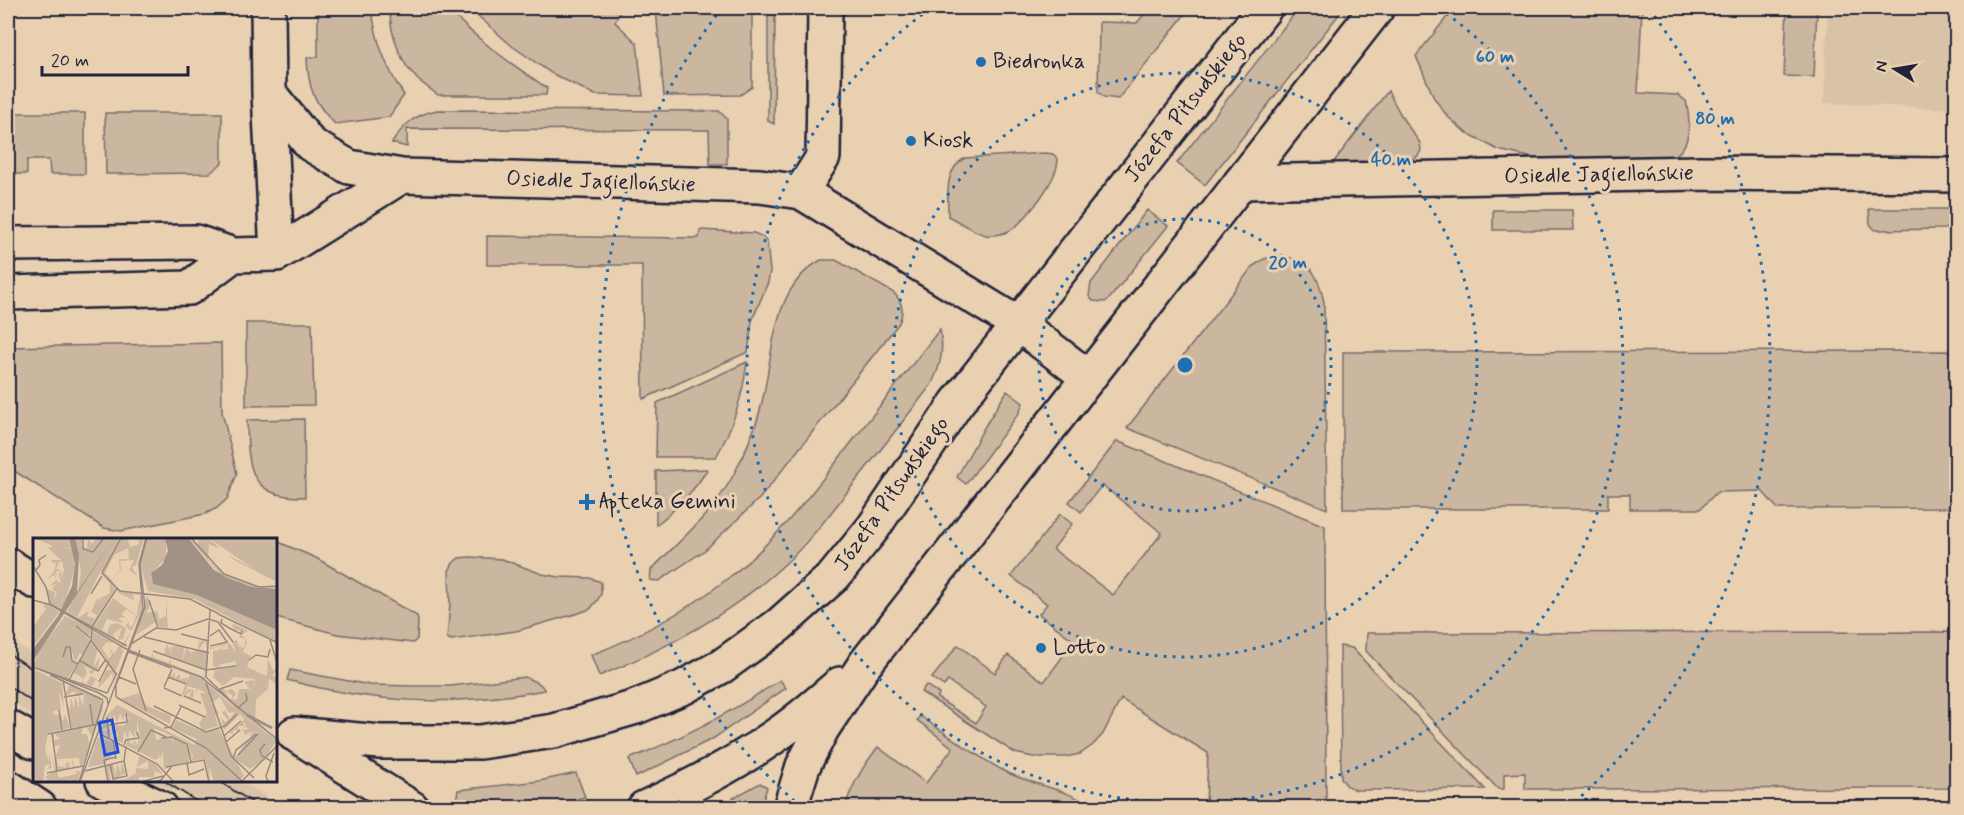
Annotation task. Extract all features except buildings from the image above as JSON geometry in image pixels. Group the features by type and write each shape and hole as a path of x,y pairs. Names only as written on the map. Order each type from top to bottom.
{"street":[{"path":"268,8 269,93 277,254"},
{"path":"801,192 823,157 825,8"},
{"name":"Józefa Piłsudskiego","path":"285,728 380,742 480,742 554,731 636,707 684,687 722,666 778,625 834,576 873,528 956,404 1264,8"},
{"path":"790,807 803,766 822,729 865,664 1377,8"},
{"name":"Osiedle Jagiellońskie","path":"269,93 310,144 349,167 402,176 760,186 801,192 1018,324 1088,376"},
{"name":"Osiedle Jagiellońskie","path":"1241,182 1700,173 1956,175"},
{"path":"8,244 196,242 233,255 277,254 402,176"},
{"path":"8,293 189,288 233,255"},
{"path":"8,565 33,580"},
{"path":"644,807 687,789 734,763 780,733 865,664"},
{"path":"8,727 33,741"},
{"path":"285,728 412,807"},
{"path":"107,782 161,807"},
{"path":"8,788 40,807"}],"shaded area":[{"path":"318,8 372,8 382,53 404,95 389,117 335,124 317,102 311,87 307,58 318,57"},
{"path":"389,8 447,8 495,51 547,88 546,95 438,95 418,80 407,67 392,30"},
{"path":"469,8 622,8 615,22 637,43 643,96 595,95 551,73 512,46"},
{"path":"654,8 752,8 752,87 740,95 664,96 656,9"},
{"path":"768,8 775,8 774,124 768,121"},
{"path":"1149,8 1190,8 1118,99 1104,97 1098,92 1099,22 1137,23"},
{"path":"1299,8 1344,8 1205,185 1177,163"},
{"path":"1454,8 1642,8 1638,93 1678,95 1686,101 1689,127 1685,144 1675,156 1666,159 1538,159 1498,150 1464,131 1447,116 1434,98 1416,56"},
{"path":"1787,8 1817,8 1814,77 1784,76"},
{"path":"1828,8 1956,8 1956,109 1824,103"},
{"path":"1388,91 1403,119 1420,143 1421,150 1418,156 1407,162 1333,163"},
{"path":"437,110 719,111 727,119 727,164 710,164 709,130 407,129 407,147 392,143 410,121"},
{"path":"8,113 85,113 85,174 50,174 49,160 27,160 27,174 8,174"},
{"path":"105,113 222,113 222,163 210,173 106,174"},
{"path":"1053,154 1058,159 1053,177 1032,209 1009,231 986,235 948,216 950,176 958,163 965,158"},
{"path":"1869,209 1949,209 1949,224 1945,229 1875,230 1870,224"},
{"path":"1147,210 1168,226 1110,298 1105,302 1093,301 1089,296 1091,283"},
{"path":"1493,210 1572,210 1573,230 1493,230"},
{"path":"700,230 754,233 763,237 767,243 770,271 768,282 752,321 748,352 643,399 642,265 487,265 487,236 699,238"},
{"path":"1277,256 1297,260 1310,268 1318,282 1324,302 1327,509 1127,428 1253,266 1264,259"},
{"path":"821,260 836,260 894,293 902,307 899,323 760,498 705,550 659,581 650,580 651,570 708,511 728,485 751,437 760,411 777,323 784,304 792,287 805,272"},
{"path":"246,323 312,323 314,405 246,406"},
{"path":"940,329 941,358 931,385 828,516 795,554 765,581 721,614 650,654 599,676 591,655 627,640 678,613 744,565 775,536"},
{"path":"221,343 222,412 237,474 227,499 217,508 205,514 121,531 104,528 8,467 8,347"},
{"path":"1956,351 1956,508 1778,509 1762,491 1717,492 1700,509 1630,509 1630,494 1608,494 1608,509 1343,509 1343,352"},
{"path":"747,362 736,411 716,457 656,457 657,403"},
{"path":"1007,391 1023,403 1019,413 966,484 957,477"},
{"path":"304,419 305,497 286,496 272,492 262,486 251,466 247,420"},
{"path":"1117,441 1325,526 1326,807 1203,807 1206,805 1208,753 1121,699 1103,734 1080,754 1065,757 1033,757 1015,753 921,692 926,685 939,694 937,698 976,723 986,707 948,681 944,686 932,678 958,645 995,673 1008,655 1044,682 1074,641 1039,614 1047,604 1011,576 1060,514 1072,524 1053,549 1113,595 1162,533 1102,485 1081,512 1069,502"},
{"path":"708,469 684,500 656,525 656,471"},
{"path":"278,542 316,558 417,616 418,620 417,639 413,643 337,634 278,619"},
{"path":"459,558 502,559 542,574 559,577 590,578 601,582 601,594 590,609 579,613 516,631 451,640 447,638 450,604 449,571"},
{"path":"1956,632 1956,783 1954,788 1525,789 1525,773 1504,774 1504,789 1498,789 1366,651 1367,633"},
{"path":"8,639 33,654 33,715 8,700"},
{"path":"1340,646 1352,648 1485,789 1356,790 1347,786 1341,778"},
{"path":"290,670 370,685 451,686 525,677 540,684 545,690 447,701 384,698 320,688 287,680"},
{"path":"780,680 786,688 714,738 636,777 629,759 707,724"},
{"path":"920,716 1006,772 1072,795 1092,807 845,807 858,776 878,747 926,783 953,748 917,720"},
{"path":"576,773 585,797 547,807 466,807 456,801 458,790 539,781"},
{"path":"151,782 242,782 284,807 222,807"},
{"path":"760,783 767,787 761,807 717,807"}],"tram line":[{"path":"8,653 33,669"},
{"path":"8,686 33,702"},
{"path":"166,782 207,808"},
{"path":"220,782 261,808"}],"place":[{"name":"Biedronka","path":"981,62"},
{"name":"Kiosk","path":"911,141"},
{"name":"Apteka Gemini","path":"587,502"},
{"name":"Lotto","path":"1041,648"}]}
